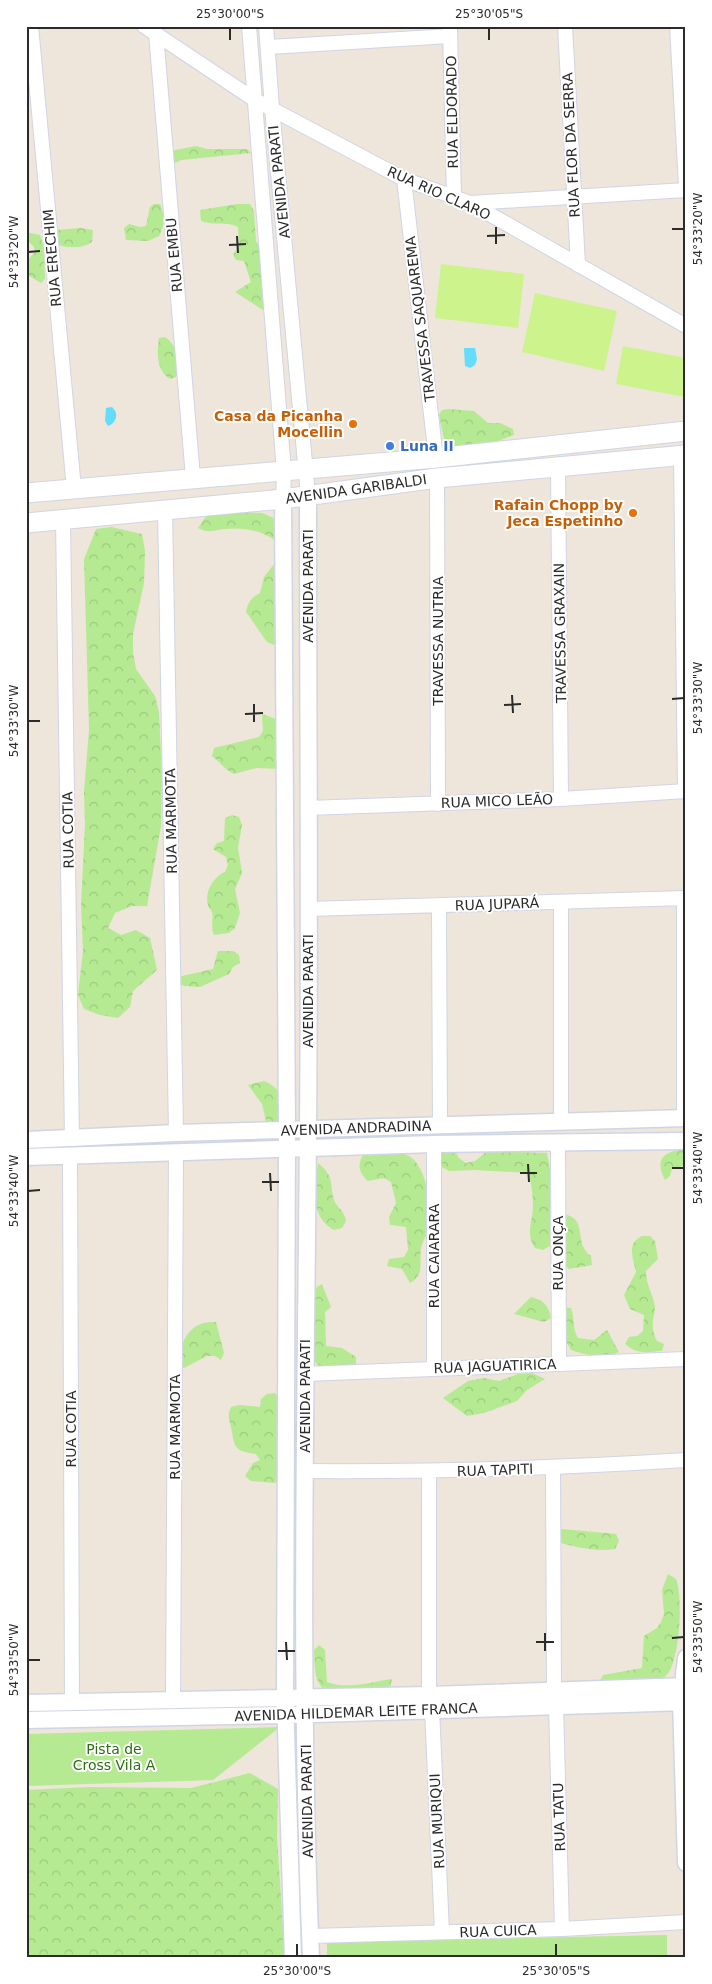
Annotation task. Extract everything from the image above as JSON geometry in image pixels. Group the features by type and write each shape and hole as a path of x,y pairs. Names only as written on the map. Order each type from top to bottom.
{"main road":[{"name":"AVENIDA GARIBALDI","path":"26,493 436,458 686,431"},
{"name":"AVENIDA GARIBALDI","path":"26,522 283,499 437,478 684,455"}],"street":[{"name":"RUA ERECHIM","path":"31,26 74,489"},
{"name":"AVENIDA PARATI","path":"249,26 284,472 287,1131 285,1698 293,1958"},
{"name":"AVENIDA PARATI","path":"266,26 308,495 308,1148 304,1471 304,1697 311,1958"},
{"name":"RUA FLOR DA SERRA","path":"566,26 573,196 578,265"},
{"path":"470,204 686,188 678,26"},
{"name":"RUA RIO CLARO","path":"150,30 255,100 404,179 470,204 686,326"},
{"name":"RUA EMBU","path":"150,30 193,478"},
{"path":"269,47 450,31"},
{"name":"RUA ELDORADO","path":"450,31 454,197"},
{"name":"TRAVESSA SAQUAREMA","path":"404,179 436,458"},
{"path":"684,455 685,791"},
{"name":"TRAVESSA GRAXAIN","path":"558,467 561,799"},
{"name":"TRAVESSA NUTRIA","path":"437,478 438,804"},
{"name":"RUA MARMOTA","path":"165,509 176,1133"},
{"name":"RUA COTIA","path":"63,520 72,1139"},
{"name":"RUA MICO LEÃO","path":"308,808 561,799 685,791"},
{"path":"685,898 685,1118"},
{"name":"RUA JUPARÁ","path":"308,909 685,898"},
{"path":"560,902 561,1122"},
{"path":"439,906 440,1125"},
{"name":"AVENIDA ANDRADINA","path":"26,1140 176,1133 308,1131 685,1118"},
{"name":"AVENIDA ANDRADINA","path":"26,1157 434,1144 686,1141"},
{"name":"RUA ONÇA","path":"558,1143 559,1364"},
{"name":"RUA CAIARARA","path":"434,1144 434,1368"},
{"name":"RUA MARMOTA","path":"173,1700 176,1153"},
{"name":"RUA COTIA","path":"70,1156 72,1702"},
{"name":"RUA JAGUATIRICA","path":"305,1374 686,1359"},
{"name":"RUA TAPITI","path":"304,1471 429,1472 553,1468 686,1460"},
{"name":"RUA TATU","path":"553,1468 555,1698 562,1929"},
{"name":"RUA MURIQUI","path":"429,1472 430,1702 442,1932"},
{"path":"686,1658 683,1702 686,1862"},
{"name":"AVENIDA HILDEMAR LEITE FRANCA","path":"26,1720 286,1715 430,1702 555,1698 684,1686"},
{"name":"AVENIDA HILDEMAR LEITE FRANCA","path":"26,1703 304,1697 430,1702"},
{"name":"AVENIDA HILDEMAR LEITE FRANCA","path":"555,1698 683,1702"},
{"name":"RUA CUICA","path":"310,1936 562,1929 686,1922"}],"green space":[{"path":"196,146 207,149 247,149 251,153 181,160 175,163 170,154 175,150"},
{"path":"154,204 160,204 163,213 163,224 159,236 148,241 126,240 124,228 129,224 140,227 146,226 150,207"},
{"path":"237,204 250,204 254,211 256,241 263,251 266,312 235,292 251,282 244,261 236,260 233,255 239,245 238,227 229,224 201,221 200,210"},
{"path":"81,228 93,230 92,242 76,247 58,245 56,230"},
{"path":"26,232 40,235 44,247 45,279 41,283 26,274 26,262 35,252 34,247 26,239"},
{"path":"441,264 524,274 518,328 435,318"},
{"path":"535,293 617,311 604,371 522,352"},
{"path":"165,337 175,350 178,361 176,377 170,379 162,371 158,361 159,338"},
{"path":"623,346 686,358 685,397 616,384"},
{"path":"442,410 474,411 488,423 500,423 513,429 514,435 498,441 446,449 439,415"},
{"path":"239,512 262,513 276,519 279,638 274,645 267,642 246,612 250,601 260,593 264,577 274,564 274,540 251,530 231,528 208,531 198,528 207,515"},
{"path":"111,527 142,534 145,551 144,583 133,634 133,652 136,669 155,696 159,712 162,777 161,826 147,906 132,906 115,913 108,928 121,935 136,930 150,938 157,970 133,991 130,1007 118,1018 100,1015 84,1009 78,995 83,950 81,905 85,825 84,792 89,730 84,559 96,529"},
{"path":"262,714 279,720 281,769 256,768 234,774 212,756 214,748 259,737 263,731"},
{"path":"232,815 239,817 242,825 238,848 242,873 235,889 240,913 235,928 229,933 214,935 212,911 208,906 207,895 211,885 217,877 225,872 228,865 226,857 213,849 217,843 224,841 225,818"},
{"path":"218,951 233,951 239,955 240,963 233,967 229,974 200,987 184,986 178,983 182,976 213,969"},
{"path":"264,1081 275,1088 281,1096 284,1107 285,1119 272,1126 266,1121 262,1104 248,1085"},
{"path":"442,1149 455,1151 459,1158 466,1163 475,1161 487,1151 547,1153 550,1169 550,1246 543,1250 535,1248 530,1238 533,1205 529,1173 474,1170 449,1171 442,1167 440,1160"},
{"path":"686,1149 686,1165 672,1169 670,1176 665,1180 661,1167 663,1157 672,1152"},
{"path":"386,1152 407,1155 415,1161 425,1179 428,1190 430,1223 421,1251 420,1271 410,1283 402,1269 387,1266 389,1259 404,1257 408,1250 406,1227 390,1225 389,1217 396,1203 391,1182 384,1178 368,1181 360,1169 363,1155"},
{"path":"318,1163 327,1172 334,1200 343,1212 346,1221 342,1228 334,1230 326,1224 317,1209 315,1191"},
{"path":"562,1214 571,1216 576,1220 582,1244 585,1251 591,1256 592,1265 569,1269 564,1264"},
{"path":"642,1236 650,1236 655,1241 658,1259 646,1271 646,1276 655,1307 654,1334 657,1341 664,1344 662,1351 638,1351 625,1344 629,1337 637,1336 643,1331 644,1315 630,1309 624,1295 636,1272 632,1247 637,1239"},
{"path":"322,1284 331,1307 325,1312 326,1346 342,1348 356,1357 356,1364 349,1368 319,1367 314,1360 309,1292"},
{"path":"531,1297 545,1304 551,1318 544,1322 514,1314"},
{"path":"563,1307 571,1308 578,1338 594,1340 607,1330 619,1352 602,1356 571,1350 563,1336"},
{"path":"216,1322 224,1353 221,1360 215,1356 207,1356 184,1368 178,1364 181,1347 188,1334 199,1325"},
{"path":"532,1373 545,1379 527,1390 517,1401 484,1413 467,1416 443,1398 468,1381 484,1378 499,1381 518,1374"},
{"path":"275,1393 281,1400 282,1478 275,1483 251,1481 245,1476 253,1463 260,1460 256,1454 236,1447 229,1412 231,1407 239,1405 260,1407 261,1399 267,1394"},
{"path":"562,1529 616,1534 619,1541 615,1549 601,1550 579,1547 558,1542 557,1535"},
{"path":"668,1574 676,1579 680,1612 676,1653 669,1672 663,1678 656,1680 600,1681 603,1675 642,1668 644,1636 657,1628 664,1614 662,1590"},
{"path":"319,1645 325,1650 327,1682 351,1685 392,1679 390,1688 328,1691 323,1688 317,1679 315,1668 314,1650"},
{"name":"Pista de Cross Vila A","path":"280,1727 213,1780 26,1786 26,1734"},
{"path":"250,1773 278,1789 277,1837 285,1958 26,1958 26,1790 90,1787 191,1788"},
{"path":"667,1935 667,1958 327,1958 327,1942"}],"water":[{"path":"464,348 475,348 477,359 475,365 470,368 465,366"},
{"path":"112,407 116,412 116,418 108,426 105,421 106,408"}],"place":[{"name":"Casa da Picanha Mocellin","path":"353,424"},
{"name":"Luna II","path":"390,446"},
{"name":"Rafain Chopp by Jeca Espetinho","path":"633,513"}]}
